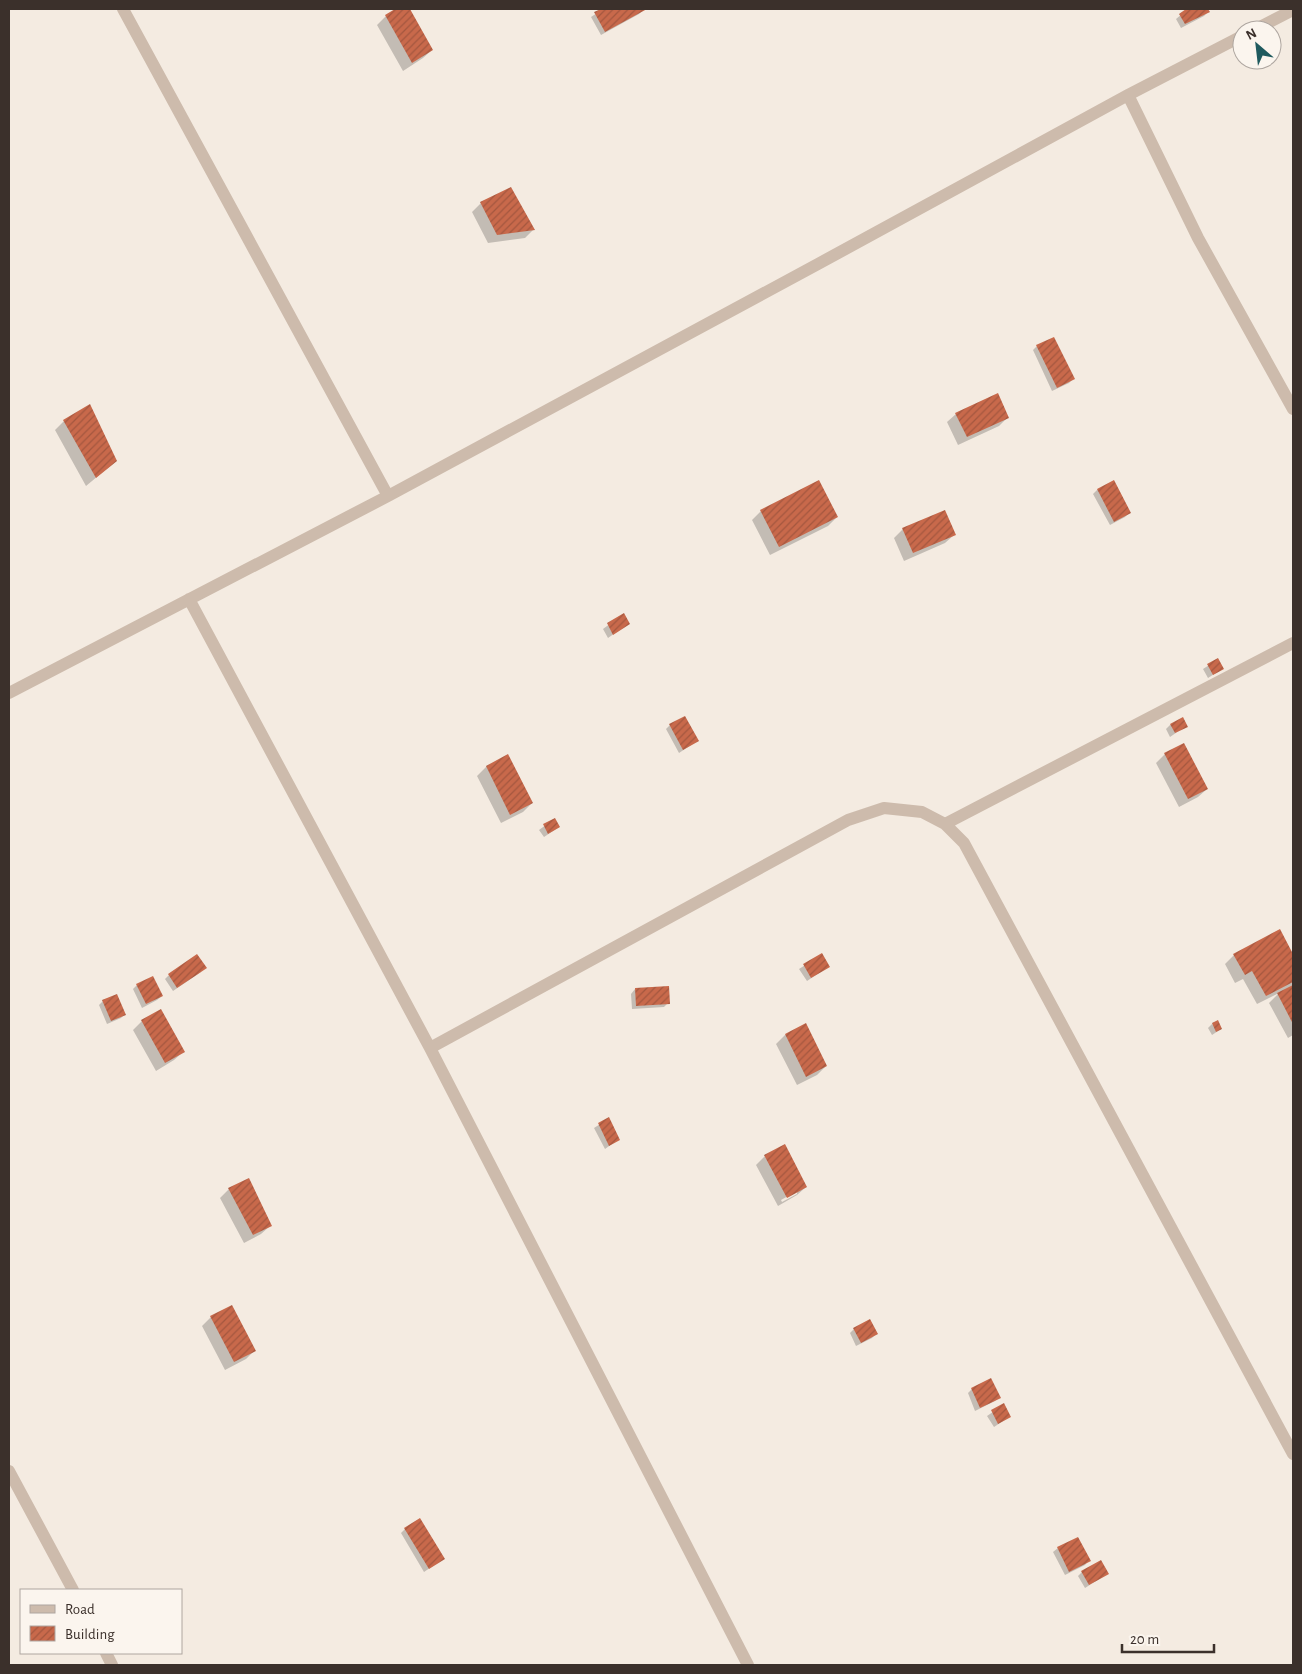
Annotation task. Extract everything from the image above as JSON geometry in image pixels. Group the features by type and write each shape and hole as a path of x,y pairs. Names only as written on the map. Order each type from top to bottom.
{"street":[{"path":"123,9 388,496"},
{"path":"1274,20 1293,10"},
{"path":"9,692 388,496 1128,95 1232,41"},
{"path":"1128,95 1198,238 1293,409"},
{"path":"189,599 430,1048 748,1665"},
{"path":"945,824 1293,643"},
{"path":"430,1048 848,820 884,808 922,812 945,824 964,843 1293,1454"},
{"path":"9,1471 72,1589"}],"building":[{"path":"395,9 410,9 433,50 412,63 385,15"},
{"path":"601,9 647,9 605,32 594,12"},
{"path":"1186,9 1208,9 1210,12 1185,24 1179,14"},
{"path":"511,187 535,230 497,235 480,202"},
{"path":"1054,337 1075,379 1057,388 1036,345"},
{"path":"998,393 1009,418 967,437 955,413"},
{"path":"90,404 117,461 96,478 63,420"},
{"path":"819,480 838,517 779,547 760,510"},
{"path":"1114,480 1131,513 1114,522 1097,489"},
{"path":"945,510 956,535 913,553 902,528"},
{"path":"624,613 630,624 613,635 607,623"},
{"path":"1218,658 1224,669 1213,675 1207,664"},
{"path":"685,716 699,741 683,750 669,724"},
{"path":"1183,717 1188,727 1175,733 1170,724"},
{"path":"1184,743 1208,789 1188,799 1164,753"},
{"path":"508,754 533,803 510,815 486,766"},
{"path":"555,818 560,827 548,834 543,824"},
{"path":"1280,929 1293,954 1293,982 1266,996 1252,971 1245,975 1233,954"},
{"path":"822,953 830,967 811,978 803,964"},
{"path":"197,954 207,968 177,988 168,974"},
{"path":"153,976 163,996 146,1004 136,984"},
{"path":"1293,985 1293,1024 1277,993"},
{"path":"669,986 670,1004 636,1006 635,988"},
{"path":"117,994 126,1015 111,1021 102,1000"},
{"path":"161,1009 185,1052 165,1063 141,1020"},
{"path":"1218,1020 1222,1029 1216,1032 1212,1023"},
{"path":"806,1023 827,1066 806,1077 785,1034"},
{"path":"609,1117 620,1140 609,1146 598,1123"},
{"path":"785,1144 807,1187 787,1198 764,1155"},
{"path":"249,1178 272,1226 253,1235 228,1188"},
{"path":"232,1305 256,1351 234,1362 210,1316"},
{"path":"870,1319 878,1334 861,1343 853,1328"},
{"path":"991,1378 1001,1398 980,1408 971,1388"},
{"path":"1004,1403 1011,1417 998,1424 991,1410"},
{"path":"420,1518 445,1559 429,1569 404,1528"},
{"path":"1078,1537 1091,1561 1069,1572 1057,1547"},
{"path":"1101,1560 1109,1574 1089,1585 1081,1571"}]}
